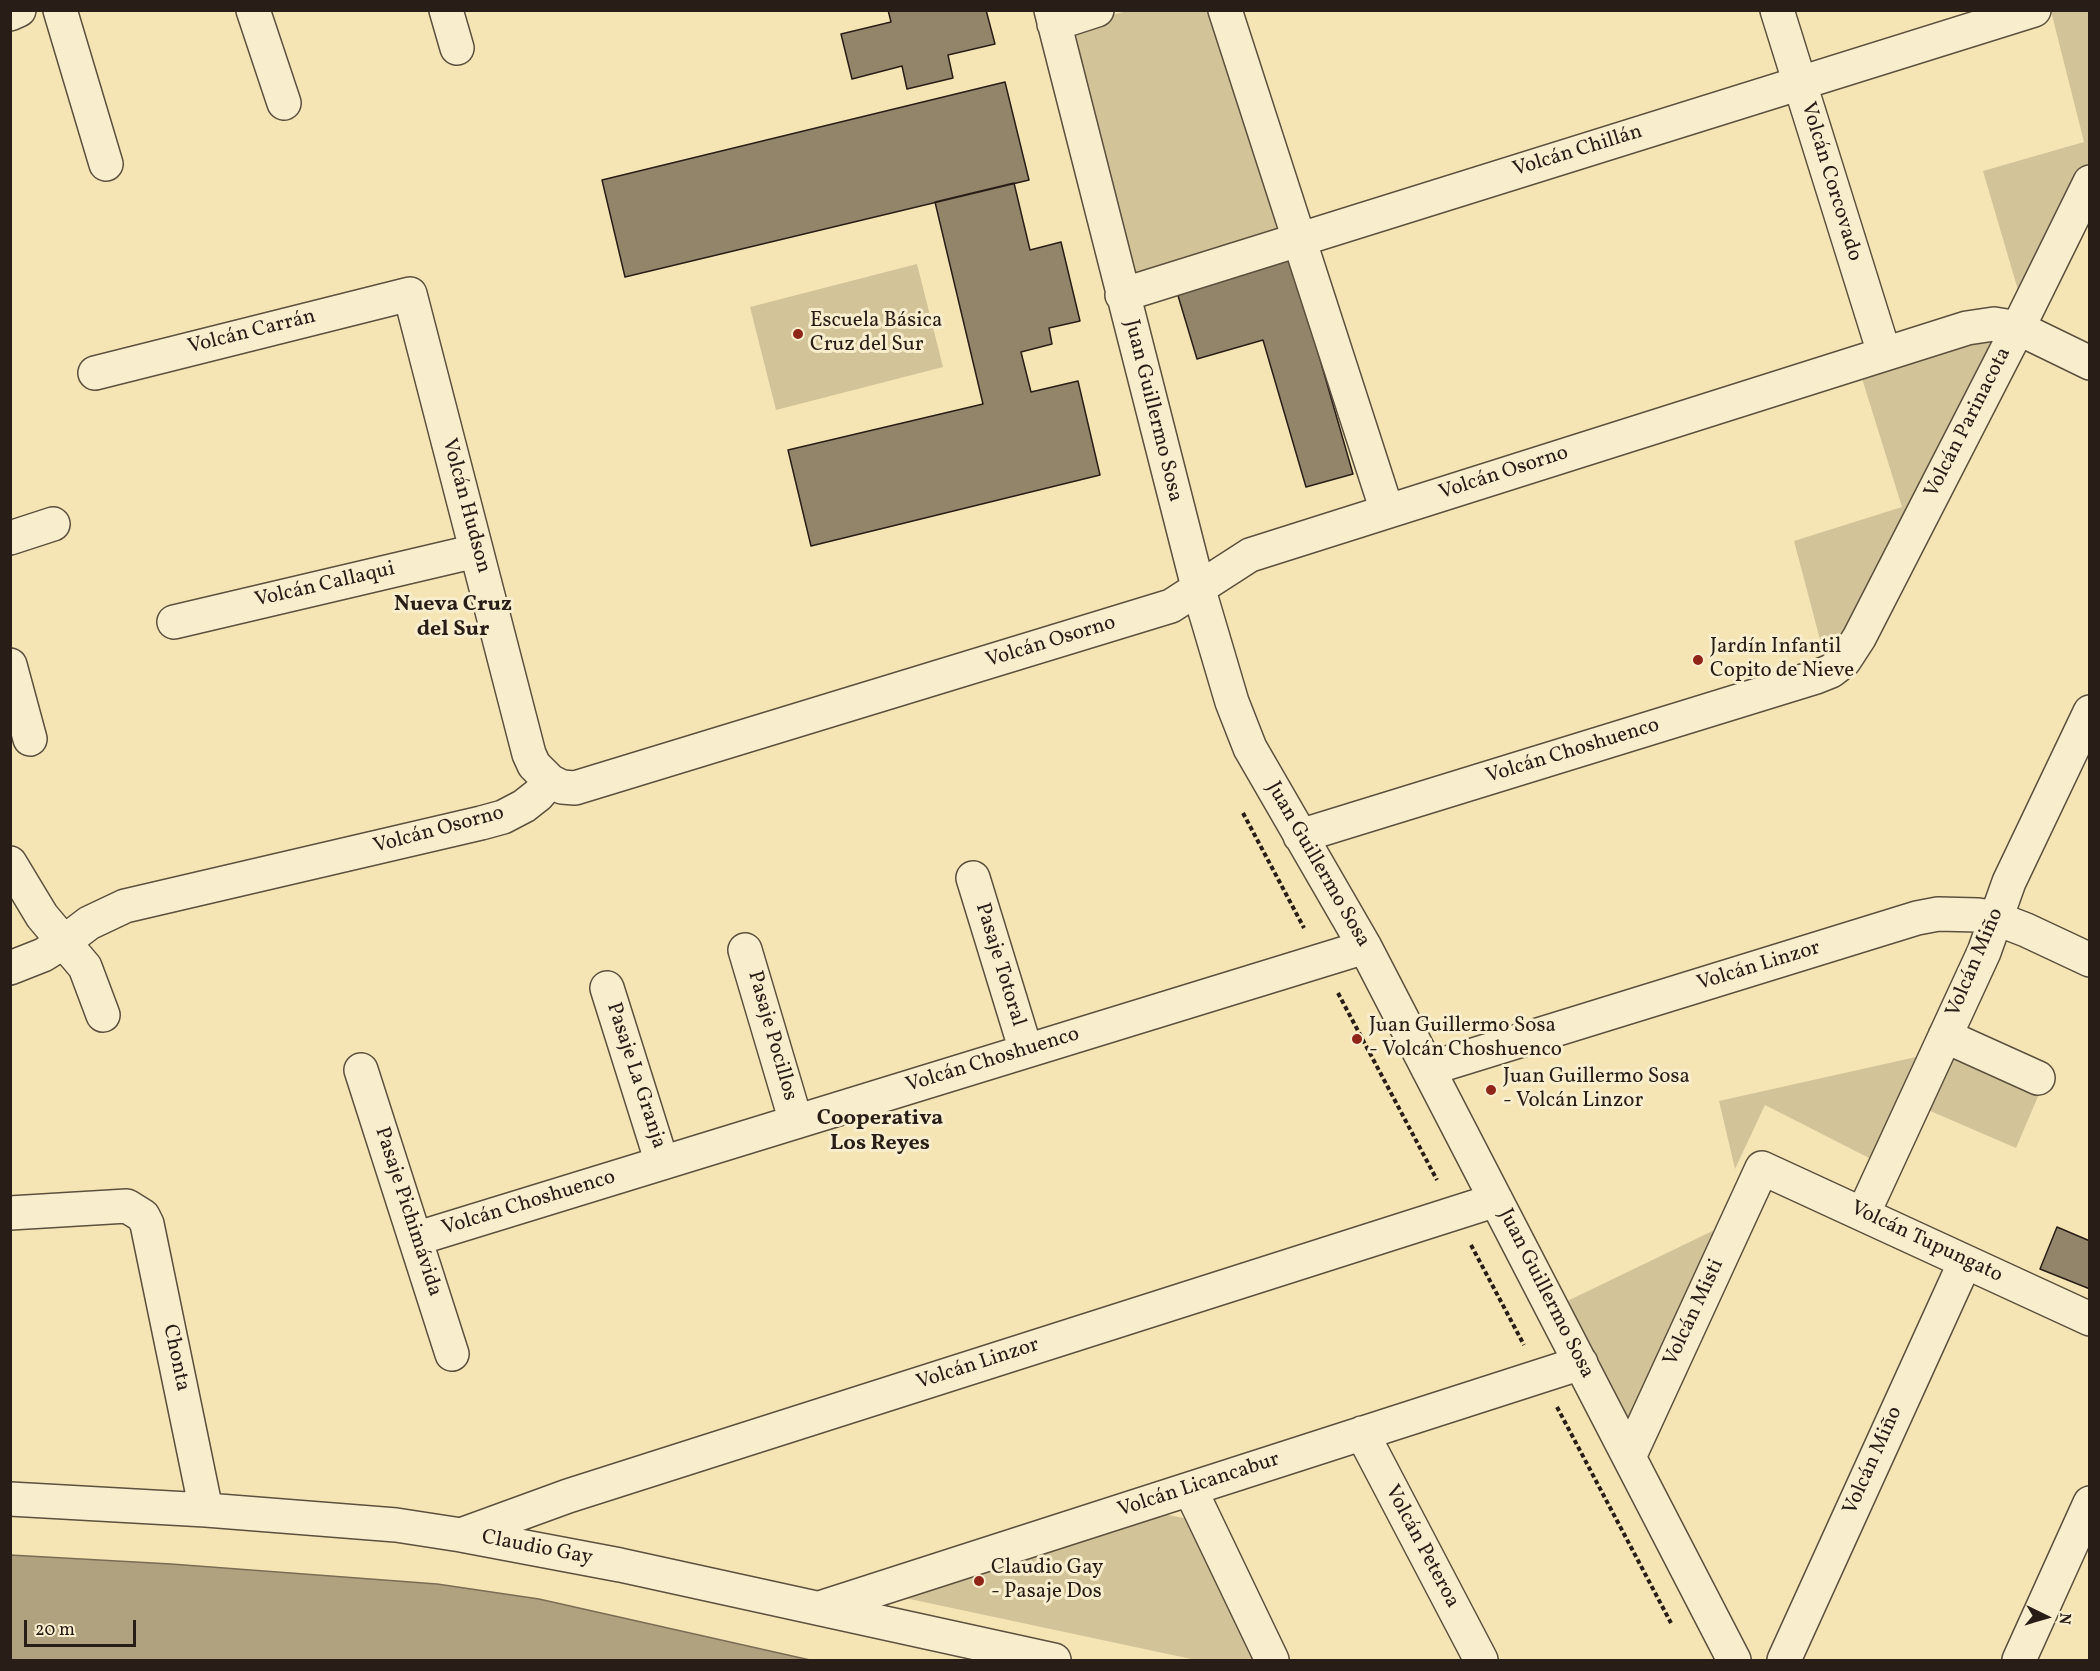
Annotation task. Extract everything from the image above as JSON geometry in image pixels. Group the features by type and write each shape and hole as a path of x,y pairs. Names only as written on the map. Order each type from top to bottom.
{"street":[{"path":"10,14 19,10"},
{"path":"60,10 106,164"},
{"path":"253,10 284,103"},
{"path":"446,10 457,48"},
{"path":"1052,17 1098,10"},
{"path":"1225,10 1388,511"},
{"name":"Volcán Corcovado","path":"1777,10 1884,353"},
{"name":"Volcán Chillán","path":"1122,294 2034,10"},
{"name":"Juan Guillermo Sosa","path":"1052,17 1197,587 1232,702 1250,748 1365,947 1734,1660"},
{"name":"Volcán Parinacota","path":"1844,661 1859,638 2090,182"},
{"name":"Volcán Carrán","path":"95,373 410,294"},
{"name":"Volcán Hudson","path":"410,294 529,754 534,765 550,782"},
{"name":"Volcán Osorno","path":"10,968 43,954 89,923 125,906 503,817 524,806 550,782 562,787 574,788 587,785 1171,606 1197,587 1250,555 1884,353 1980,325 2006,325 2018,328 2090,363"},
{"path":"10,538 53,524"},
{"name":"Volcán Callaqui","path":"174,622 476,550"},
{"name":"Volcán Choshuenco","path":"1300,836 1816,677 1844,661"},
{"path":"10,665 30,740"},
{"name":"Volcán Miño","path":"1863,1214 1984,952 2009,882 2090,712"},
{"path":"10,863 42,916 85,967 103,1015"},
{"name":"Pasaje Totoral","path":"973,878 1026,1051"},
{"name":"Volcán Linzor","path":"1428,1069 1917,918 1960,914 1995,918 2090,960"},
{"name":"Volcán Choshuenco","path":"415,1239 1365,947"},
{"name":"Pasaje Pocillos","path":"746,950 796,1122"},
{"name":"Pasaje La Granja","path":"607,988 662,1163"},
{"path":"1945,1036 2038,1078"},
{"name":"Pasaje Pichimávida","path":"361,1070 452,1354"},
{"name":"Volcán Tupungato","path":"1762,1168 2090,1318"},
{"name":"Volcán Misti","path":"1629,1457 1762,1168"},
{"name":"Volcán Linzor","path":"461,1535 568,1496 1496,1200"},
{"name":"Chonta","path":"10,1213 127,1206 143,1216 147,1224 206,1510"},
{"name":"Volcán Miño","path":"1784,1660 1965,1262"},
{"name":"Volcán Licancabur","path":"818,1608 1581,1363"},
{"name":"Volcán Peteroa","path":"1362,1433 1481,1660"},
{"path":"1190,1489 1272,1660"},
{"name":"Claudio Gay","path":"10,1499 206,1510 396,1525 461,1535 568,1554 1054,1660"},
{"path":"2019,1660 2090,1503"}],"shaded area":[{"path":"1127,11 1218,11 1290,234 1126,287 1065,28"},
{"path":"2051,11 2089,11 2089,171 2023,307 1983,171 2084,142"},
{"path":"917,264 943,367 776,410 750,307"},
{"path":"2009,332 1827,666 1794,541 1902,507 1860,372"},
{"path":"1947,1046 2042,1087 2016,1148 1921,1107"},
{"path":"1925,1055 1877,1162 1765,1105 1735,1169 1719,1101"},
{"path":"1727,1224 1628,1449 1557,1306"},
{"path":"1158,1513 1189,1519 1259,1660 1196,1660 905,1598"},
{"path":"10,1555 171,1564 437,1584 539,1599 810,1660 11,1660"}],"building":[{"path":"888,10 986,10 995,44 948,55 953,78 907,89 902,66 852,79 841,34 891,22"},
{"path":"1005,82 1029,180 625,277 602,180"},
{"path":"1014,183 1030,250 1061,242 1080,321 1049,328 1052,344 1021,352 1031,392 1078,381 1100,475 811,546 788,450 983,404 935,202"},
{"path":"1290,255 1353,474 1306,487 1263,340 1197,359 1176,289"},
{"path":"2057,1227 2090,1241 2090,1289 2040,1269"}],"place":[{"name":"Escuela Básica Cruz del Sur","path":"798,334"},
{"name":"Jardín Infantil Copito de Nieve","path":"1698,660"},
{"name":"Juan Guillermo Sosa - Volcán Choshuenco","path":"1357,1039"},
{"name":"Juan Guillermo Sosa - Volcán Linzor","path":"1491,1090"},
{"name":"Claudio Gay - Pasaje Dos","path":"979,1581"}],"district":[{"name":"Nueva Cruz del Sur","path":"453,618"},
{"name":"Cooperativa Los Reyes","path":"880,1132"}]}
